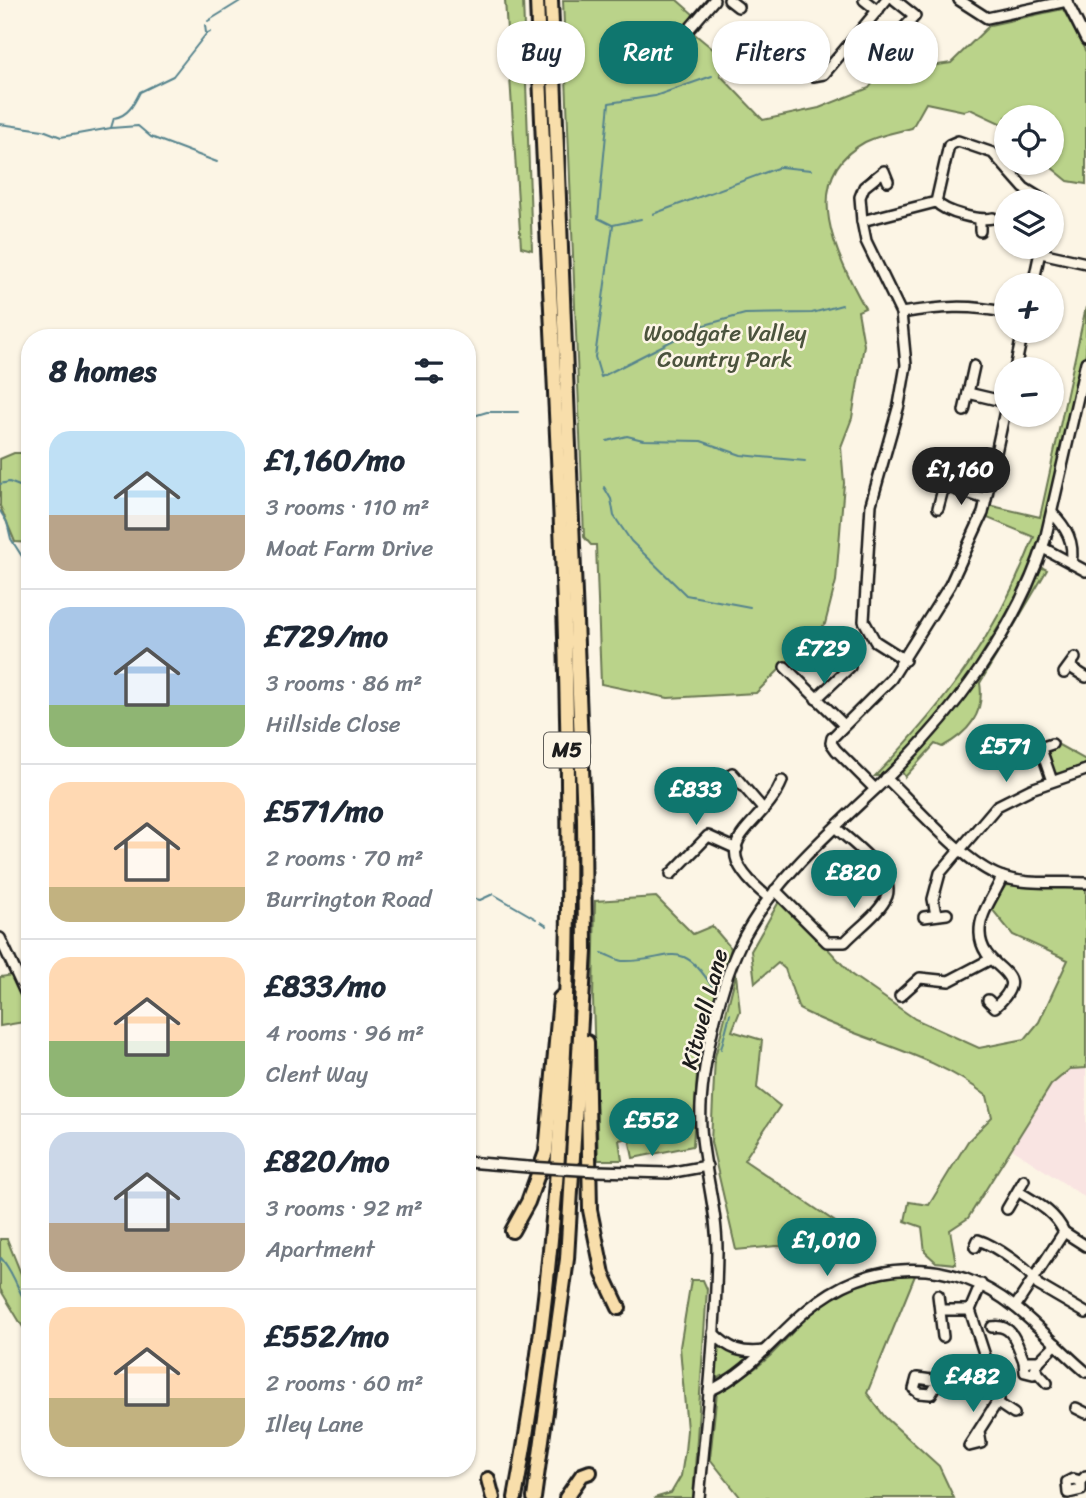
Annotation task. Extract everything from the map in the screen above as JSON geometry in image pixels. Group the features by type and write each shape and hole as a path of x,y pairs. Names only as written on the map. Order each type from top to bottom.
{"highway":[{"name":"M5","path":"515,1498 541,1333 556,1190 567,1024 569,895 566,710 537,0"},
{"name":"M5","path":"534,1498 567,1259 584,951 583,791 551,0"},
{"path":"512,1231 528,1202 546,1152 569,895"},
{"path":"584,951 590,1210 603,1274 619,1308"},
{"path":"566,1498 582,1475 590,1472"},
{"path":"488,1479 493,1498"}],"street":[{"path":"696,21 714,0"},
{"path":"729,0 738,7"},
{"path":"864,0 878,11"},
{"path":"870,21 886,0"},
{"path":"895,0 915,16 910,21"},
{"path":"959,0 987,18 1067,1 1086,40"},
{"path":"830,68 844,52"},
{"path":"936,202 949,145 958,141 993,153 1026,189"},
{"path":"888,181 884,171 864,187 860,197 862,221 866,241 901,313 906,365 899,405 871,503 864,621 876,641 905,660"},
{"path":"862,221 936,202"},
{"path":"936,202 944,210 980,219 993,218"},
{"path":"980,219 980,231"},
{"path":"1064,257 1086,263"},
{"path":"901,313 945,305 979,306 994,310"},
{"name":"Kitwell Lane","path":"699,1498 709,1391 717,1238 701,1128 708,1049 744,937 772,894 938,726 960,697 1006,623 1035,569 1042,548 1086,362"},
{"path":"964,411 974,366"},
{"path":"968,393 994,401"},
{"path":"875,789 836,750 832,738 891,679 950,585 986,499 1001,427"},
{"path":"938,508 948,471"},
{"path":"944,486 986,499"},
{"path":"1052,513 1063,523 1072,544 1071,562"},
{"path":"1042,548 1086,572"},
{"path":"1075,658 1067,670 1086,677"},
{"path":"785,667 844,725"},
{"path":"816,699 849,667"},
{"path":"1052,744 1036,750 1052,781"},
{"path":"936,915 934,885 958,848 997,806 1052,781 1086,770"},
{"path":"732,773 763,809"},
{"path":"886,778 978,865 1002,877 1086,883"},
{"path":"782,781 778,792 745,827 737,849 743,875 772,894 827,942 836,944 845,942 884,901 888,886 882,872 836,828"},
{"path":"671,874 708,835 737,849"},
{"path":"988,1000 995,1007 1010,994 1013,982 1010,976 989,960 981,942 980,923 1002,877"},
{"path":"924,917 947,914"},
{"path":"0,938 21,984"},
{"path":"900,996 920,978 949,981 989,960"},
{"path":"476,1163 668,1173 707,1166"},
{"path":"1007,1209 1024,1180"},
{"path":"1018,1192 1046,1208 1059,1222 1064,1233 1086,1246"},
{"path":"1015,1307 1064,1233"},
{"path":"978,1239 995,1245 1034,1277 1038,1285 1086,1313"},
{"path":"709,1391 740,1375 808,1310 837,1289 869,1274 919,1267 957,1275 981,1284 1015,1307 1086,1372"},
{"path":"981,1284 970,1310 999,1404 1014,1414"},
{"path":"938,1295 943,1337"},
{"path":"941,1310 970,1310"},
{"path":"992,1327 1003,1327 1016,1338 1025,1372 1030,1374 1036,1371 1039,1361 1056,1344"},
{"path":"713,1333 727,1346 741,1352 764,1351"},
{"path":"939,1381 987,1360"},
{"path":"1024,1361 1039,1361"},
{"path":"1036,1371 1047,1383"},
{"path":"979,1431 999,1404"},
{"path":"1076,1408 1086,1413"}],"shaded area":[{"path":"1070,1068 1086,1068 1086,1198 1012,1149 1051,1085"}],"green space":[{"path":"505,0 523,0 524,21 506,21"},
{"name":"Woodgate Valley Country Park","path":"563,0 677,0 693,14 692,21 599,21 599,84 698,84 698,37 712,48 712,84 729,84 763,120 819,108 869,88 872,84 938,84 938,65 951,63 990,25 1063,9 1086,52 1086,184 1068,181 1061,175 1064,175 1064,105 994,105 994,120 970,109 964,111 926,103 912,128 865,142 844,158 832,176 828,197 829,220 844,266 865,308 858,311 864,345 852,418 841,447 844,483 836,581 825,624 756,693 668,698 601,684 596,545 591,545 584,537 566,84 585,84 585,21 564,21"},
{"path":"510,84 526,84 532,250 521,247"},
{"path":"1086,307 1086,352 1034,561 1019,593 964,684 938,719 883,776 875,776 947,694 968,666 1004,605 1034,537 985,517 988,505 1040,517 1060,427 1064,427 1064,407"},
{"path":"21,453 21,542 15,542 0,506 0,459"},
{"path":"1041,567 1047,570 980,683 980,704 973,721 951,742 942,747 935,744 905,777 901,770 977,673"},
{"path":"1057,744 1086,760 1086,764 1058,774 1053,772 1046,752"},
{"path":"1006,885 1086,888 1086,1068 1070,1069 1051,1085 968,1218 950,1230 956,1264 936,1262 925,1252 922,1227 905,1221 909,1202 929,1205 968,1141 992,1117 987,1096 943,1068 799,1009 785,969 778,963 755,983 751,951 781,898 852,975 915,1019 979,1048 1025,1039 1039,1022 1068,960 1013,935 991,908"},
{"path":"656,897 693,934 712,926 731,948 708,1033 699,1039 693,1146 633,1158 629,1138 619,1140 622,1160 598,1160 593,999 595,901"},
{"path":"736,974 740,1011 732,1031 762,1040 757,1088 780,1106 744,1160 856,1236 859,1250 776,1246 736,1250 711,1142 715,1057"},
{"path":"13,975 21,991 21,1022 0,1026 0,977"},
{"path":"0,1239 7,1239 21,1274 21,1324 0,1289"},
{"path":"916,1273 867,1393 885,1417 939,1466 954,1498 741,1498 710,1459 717,1392 765,1361 810,1313 838,1292 866,1280"},
{"path":"691,1280 703,1280 707,1289 693,1498 654,1498 671,1493 681,1476 687,1430 680,1347"},
{"path":"717,1346 756,1354 740,1369 715,1379"}],"waterway":[{"path":"208,21 242,0"},
{"path":"205,25 206,33"},
{"path":"0,124 43,130 61,137 111,128 114,118 127,112 140,92 173,76 210,32"},
{"path":"612,225 598,218 609,103 655,96 712,76"},
{"path":"111,128 138,126 151,137 217,162"},
{"path":"653,214 780,167 811,170"},
{"path":"641,219 613,225 595,357 601,377 699,327"},
{"path":"701,326 745,314 812,313 842,305"},
{"path":"476,415 487,412 518,412"},
{"path":"607,441 627,436 643,440 701,441 741,455 805,461"},
{"path":"0,484 9,482 21,487"},
{"path":"604,487 611,499 614,516 631,541 686,595 750,607"},
{"path":"0,511 7,522 11,539 21,555"},
{"path":"476,899 493,894 536,919"},
{"path":"541,922 547,926"},
{"path":"602,953 622,961 682,956 701,971 713,988"},
{"path":"721,1049 730,1014"},
{"path":"0,1261 1,1258 21,1293"}]}
